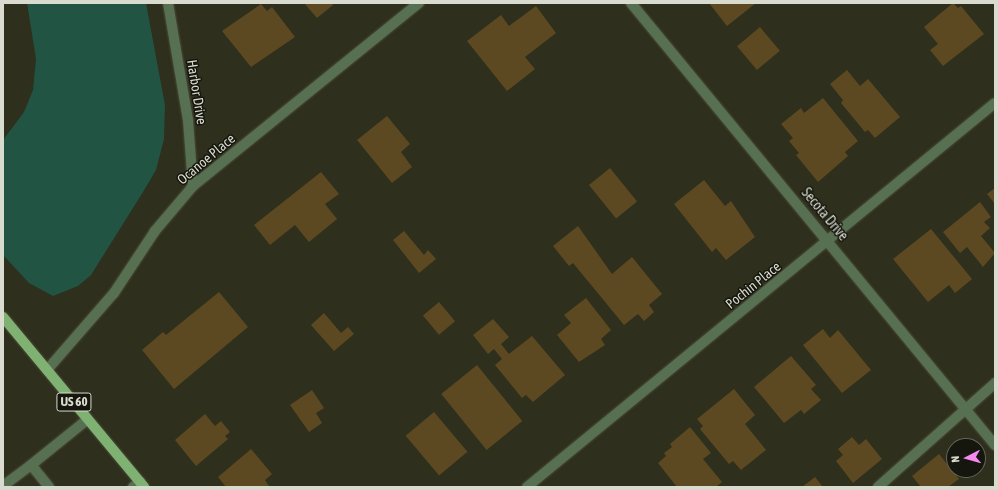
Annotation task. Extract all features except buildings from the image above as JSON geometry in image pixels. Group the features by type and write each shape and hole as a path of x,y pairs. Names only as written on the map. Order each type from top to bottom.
{"main road":[{"name":"US 60","path":"3,317 88,419 139,485"}],"street":[{"name":"Harbor Drive","path":"168,3 188,120 193,186"},
{"name":"Ocanoe Place","path":"47,370 114,293 155,231 193,186 419,3"},
{"name":"Secota Drive","path":"631,3 995,445"},
{"name":"Pochin Place","path":"527,487 829,242 995,103"},
{"path":"878,487 965,408 995,383"},
{"path":"3,486 32,465 88,419"},
{"path":"32,465 49,487"}],"shaded area":[{"path":"27,3 146,3 165,105 164,139 156,170 91,275 78,286 53,296 29,283 3,255 3,140 24,112 33,90 36,59"}]}
